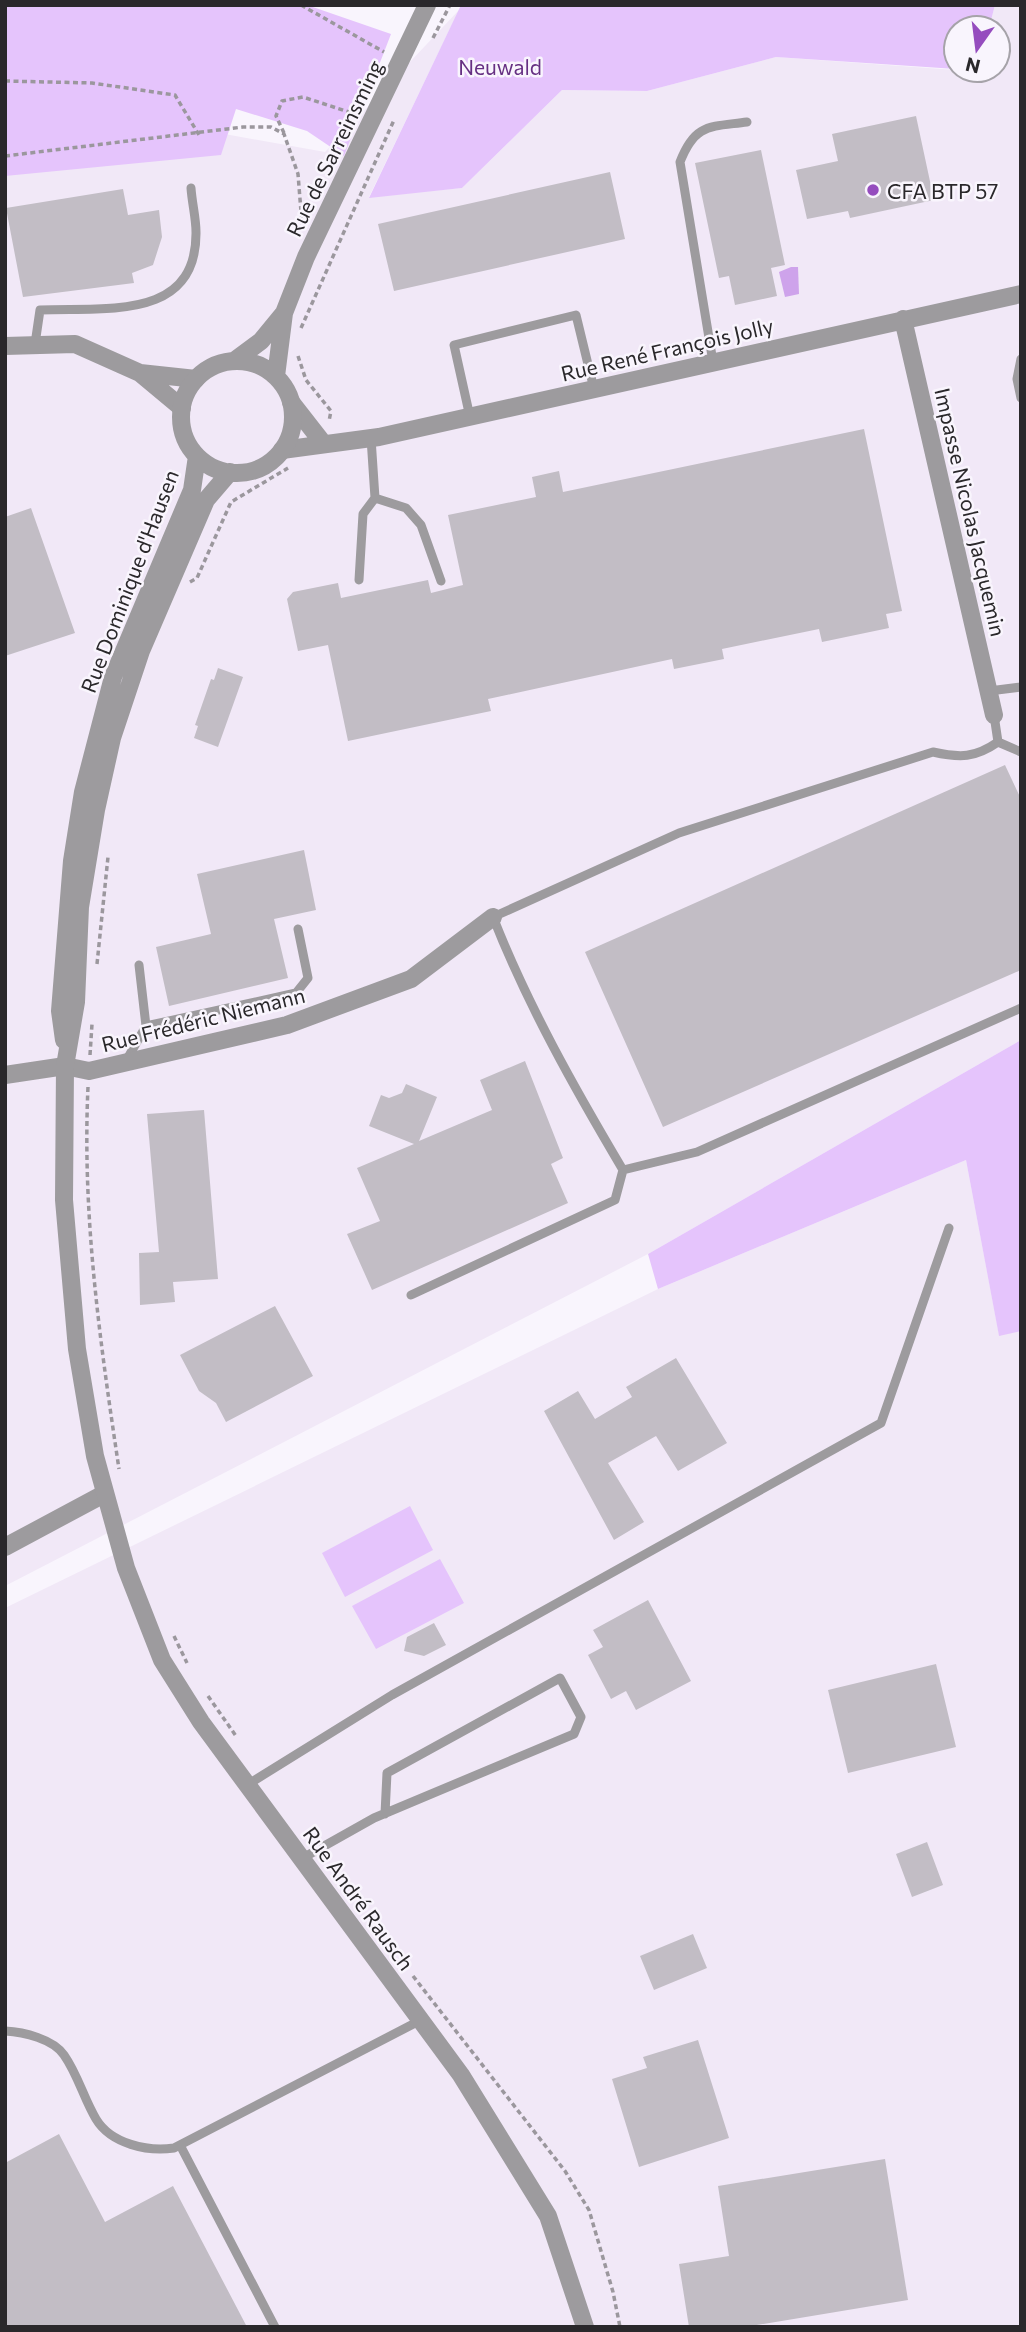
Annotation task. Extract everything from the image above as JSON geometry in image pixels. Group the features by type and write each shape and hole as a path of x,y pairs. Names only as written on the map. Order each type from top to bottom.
{"street":[{"name":"Rue de Sarreinsming","path":"276,376 285,313 306,257 427,5"},
{"name":"Rue René François Jolly","path":"287,458 323,443 370,438 470,417 1021,294"},
{"name":"Rue de Sarreinsming","path":"234,361 261,341 285,313"},
{"name":"Impasse Nicolas Jacquemin","path":"903,320 994,715"},
{"path":"5,346 75,344 140,373 182,408"},
{"path":"291,402 293,418 287,458 259,468 230,472 212,467 197,456 187,442 182,425 182,408 187,393 196,379 207,370 234,361 263,367 276,376 291,402 323,443"},
{"path":"140,373 196,379"},
{"name":"Rue Dominique d'Hausen","path":"104,1494 87,1409 71,1289 64,1200 66,1060 60,1011 72,861 83,792 113,677 192,490 197,456"},
{"name":"Rue Dominique d'Hausen","path":"66,1060 76,1002 80,907 96,810 112,738 141,651 206,500 230,472"},
{"name":"Rue Frédéric Niemann","path":"66,1060 89,1071 287,1025 411,979 494,918"},
{"path":"5,1075 66,1060"},
{"path":"5,1547 104,1494"},
{"name":"Rue André Rausch","path":"104,1494 139,1605 162,1660 201,1722 461,2075 548,2217 585,2327"}],"lane":[{"path":"713,362 680,162 688,141 706,128 747,122"},
{"path":"35,344 40,310 148,304 178,289 192,262 196,233 191,188"},
{"path":"470,417 454,345 576,315 594,389"},
{"path":"1021,359 1017,379 1021,398"},
{"path":"359,580 363,514 375,498 370,438"},
{"path":"375,498 405,508 421,525 441,581"},
{"path":"989,691 1021,687"},
{"path":"994,715 998,742"},
{"path":"998,742 1021,752"},
{"path":"411,1295 615,1200 623,1170 569,1076 509,957 494,918 679,833 933,752 961,758 981,754 998,742"},
{"path":"146,1026 296,993 308,978 298,929"},
{"path":"125,1062 146,1026 139,965"},
{"path":"623,1170 697,1152 1021,1008"},
{"path":"247,1784 392,1695 881,1423 949,1228"},
{"path":"301,1858 385,1814 574,1734 581,1717 560,1678 387,1773 385,1814"},
{"path":"5,2031 37,2037 63,2053 97,2122 119,2138 154,2151 180,2145 421,2020"},
{"path":"180,2145 275,2327"}],"path":[{"path":"301,5 402,61"},
{"path":"431,42 450,5"},
{"path":"5,81 92,83 175,95 199,135"},
{"path":"306,257 298,174 276,116 282,101 303,97 374,119"},
{"path":"299,332 396,116"},
{"path":"5,156 262,127 271,127 284,134"},
{"path":"299,345 298,358 306,380 331,411 323,443"},
{"path":"182,587 197,578 232,502 287,458"},
{"path":"97,966 108,856"},
{"path":"92,1020 87,1203 97,1320 120,1474"},
{"path":"172,1633 191,1672"},
{"path":"207,1695 239,1740"},
{"path":"406,1967 565,2171 589,2210 613,2291 620,2327"}],"shaded area":[{"path":"995,5 1021,5 1021,1040 648,1254 5,1586 5,159 219,133 325,152 459,10 369,197 462,188 562,90 647,91 776,57 942,69 942,84 1012,84 1012,14 993,14"},
{"path":"798,267 799,294 785,297 779,272"},
{"path":"966,1160 999,1335 1021,1331 1021,2327 5,2327 5,1608 658,1289"}],"green space":[{"path":"5,5 307,5 391,34 344,156 307,131 236,109 221,155 5,176"},
{"name":"Neuwald","path":"461,5 995,5 993,14 942,14 942,68 776,57 647,91 562,90 462,188 369,198"},
{"path":"1021,1040 1021,1331 999,1336 966,1160 658,1289 648,1254"},
{"path":"410,1506 433,1550 345,1597 322,1553"},
{"path":"440,1559 464,1603 376,1649 352,1606"}],"building":[{"path":"916,116 934,200 850,218 848,211 807,219 796,170 838,161 832,134"},
{"path":"761,150 785,265 771,268 777,296 735,305 729,276 719,278 695,163"},
{"path":"610,172 625,239 394,291 378,224"},
{"path":"123,189 128,215 159,210 162,237 153,265 132,273 134,283 23,297 6,208"},
{"path":"864,429 902,611 886,614 889,628 822,642 819,629 722,649 724,659 674,669 672,659 488,699 491,711 348,741 328,645 298,651 287,599 293,592 338,583 341,598 428,580 431,593 463,585 448,515 536,497 532,477 559,471 563,492"},
{"path":"31,508 75,633 5,656 5,517"},
{"path":"218,668 243,677 218,747 194,738 198,726 195,725 211,679 214,680"},
{"path":"1005,765 1021,799 1021,970 663,1127 585,952"},
{"path":"304,850 316,910 274,919 288,978 169,1006 156,947 211,934 197,874"},
{"path":"525,1061 563,1158 551,1164 568,1203 372,1290 347,1234 380,1221 357,1168 414,1144 369,1126 381,1095 389,1098 402,1093 406,1084 437,1097 419,1141 492,1110 480,1080"},
{"path":"204,1110 218,1279 173,1282 175,1302 140,1305 139,1253 159,1252 147,1114"},
{"path":"275,1306 313,1376 226,1422 216,1403 199,1391 180,1355"},
{"path":"676,1358 727,1443 678,1471 656,1436 608,1463 644,1522 614,1540 544,1411 578,1391 595,1419 632,1397 626,1387"},
{"path":"648,1600 691,1681 636,1710 626,1691 611,1699 588,1655 603,1647 593,1630"},
{"path":"434,1623 446,1645 424,1656 404,1651 407,1637"},
{"path":"936,1664 956,1747 848,1773 828,1690"},
{"path":"927,1842 943,1885 912,1897 896,1854"},
{"path":"693,1934 707,1968 654,1990 640,1956"},
{"path":"698,2040 729,2138 639,2167 612,2079 647,2068 643,2057"},
{"path":"59,2134 105,2222 173,2186 247,2327 5,2327 5,2163"},
{"path":"885,2159 908,2300 745,2327 689,2327 679,2264 729,2256 718,2186"}],"place":[{"name":"CFA BTP 57","path":"873,190"}]}
